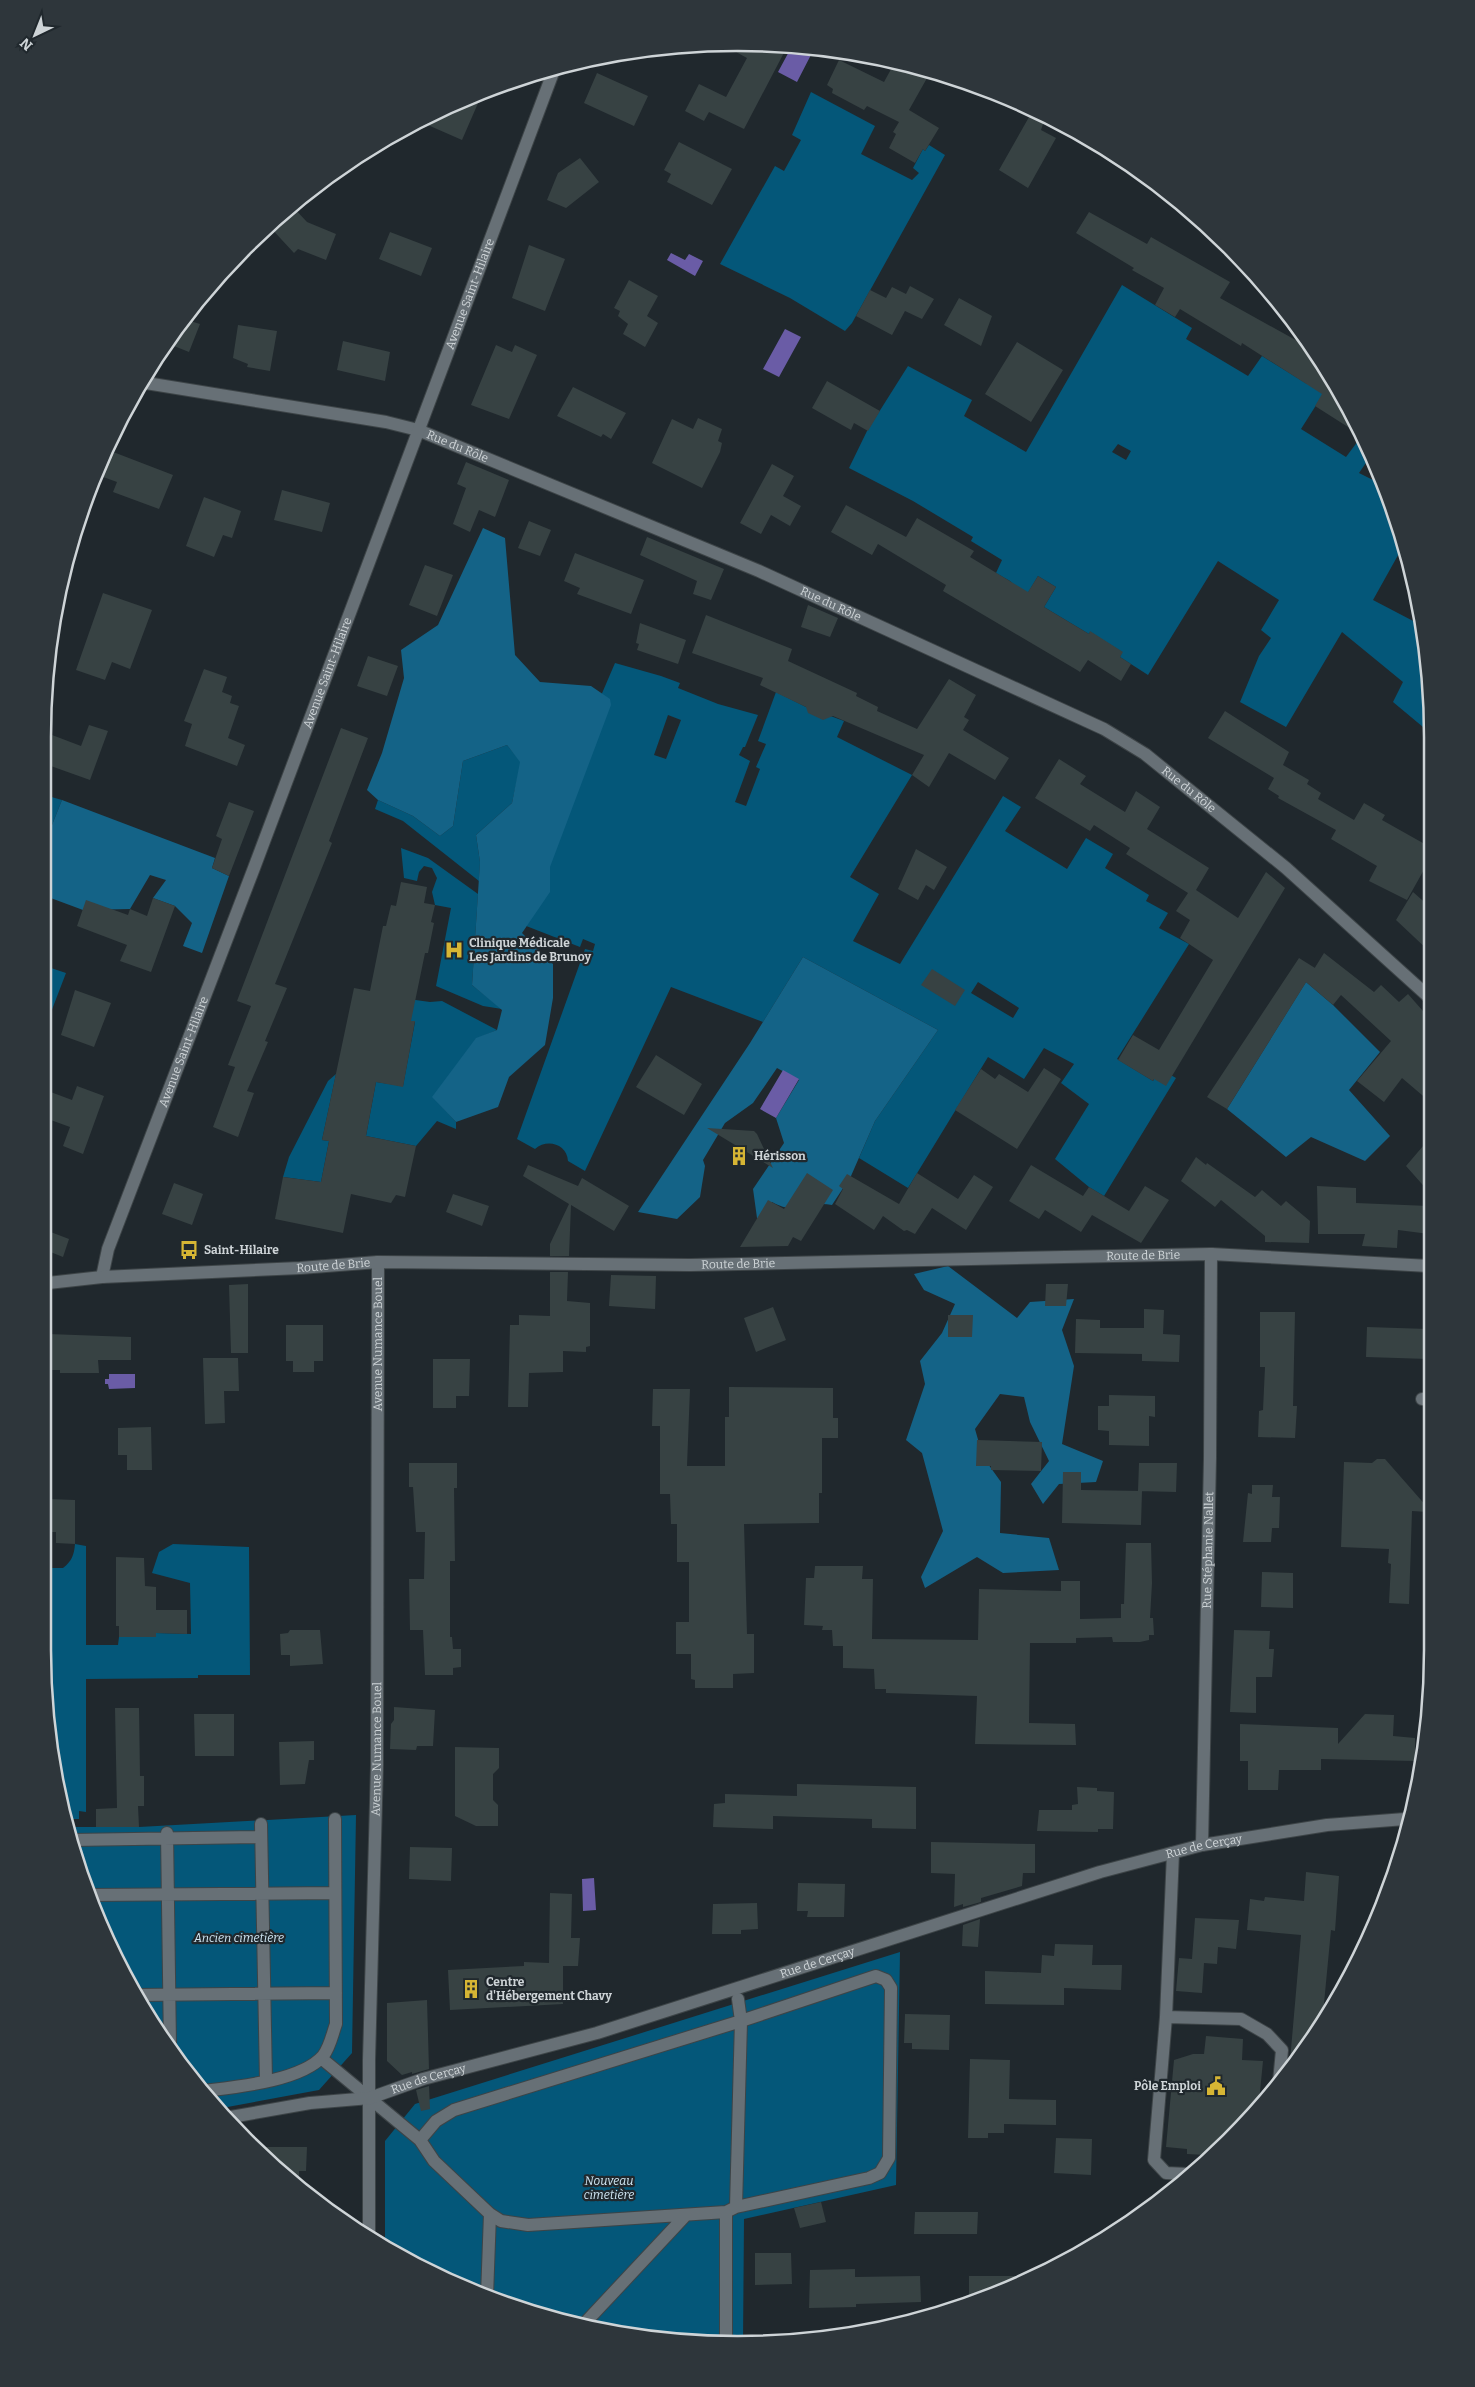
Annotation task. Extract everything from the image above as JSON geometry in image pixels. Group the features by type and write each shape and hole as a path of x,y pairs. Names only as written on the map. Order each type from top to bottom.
{"street":[{"name":"Avenue Saint-Hilaire","path":"102,1277 108,1249 254,868 551,78"},
{"name":"Rue du Rôle","path":"150,384 386,422 418,430 759,571 1104,729 1145,754 1286,868 1424,993"},
{"name":"Route de Brie","path":"51,1283 102,1277 300,1268 378,1262 690,1265 1210,1254 1424,1266"},
{"name":"Rue Stéphanie Nallet","path":"1202,1846 1210,1458 1210,1254"},
{"name":"Avenue Numance Bouel","path":"369,2228 377,1765 378,1262"},
{"path":"212,2090 298,2072 321,2058 328,2048 336,2024 335,1819"},
{"name":"Rue de Cerçay","path":"235,2116 310,2103 370,2098 423,2079 597,2033 1092,1874 1173,1853 1202,1846 1326,1825 1402,1819"},
{"path":"79,1841 261,1831 266,2080"},
{"path":"167,1836 170,2035"},
{"path":"1173,1853 1166,2017 1154,2160 1166,2173 1180,2174"},
{"path":"97,1895 335,1892"},
{"path":"321,2058 420,2140 434,2161 490,2214 501,2221 528,2225 686,2215 731,2209 869,2178 880,2173 889,2158 891,1988 886,1980 876,1976 741,2021 454,2110 436,2122 420,2140"},
{"path":"144,1995 336,1993"},
{"path":"726,2335 741,2021 738,1999"},
{"path":"1166,2017 1241,2020 1267,2034 1282,2050 1280,2069"},
{"path":"487,2288 490,2214"},
{"path":"589,2319 686,2215"}],"green space":[{"path":"811,92 875,126 861,154 912,180 919,173 913,168 923,149 925,151 929,145 945,155 852,323 845,331 790,298 720,264 775,166 784,171 801,140 792,135"},
{"path":"1122,285 1192,328 1186,339 1248,376 1262,356 1307,384 1324,381 1328,387 1301,429 1346,457 1357,442 1366,463 1359,473 1374,480 1398,555 1373,600 1414,621 1422,693 1423,727 1393,702 1403,682 1342,632 1286,727 1240,702 1259,656 1271,638 1261,630 1279,600 1218,561 1148,675 1120,657 1122,652 1044,607 1056,587 1038,576 1026,596 1010,581 996,573 1002,560 971,541 973,537 913,501 849,468 867,431 908,366 972,400 964,416 1026,452","holes":["1118,444 1131,451 1126,460 1112,452"]},
{"path":"615,663 661,676 680,683 678,688 718,704 758,715 745,747 743,747 739,755 750,761 735,802 746,806 760,769 756,767 766,744 758,741 776,692 806,707 844,721 837,737 912,775 850,877 879,894 853,941 900,964 1003,796 1021,807 1005,831 1067,869 1086,838 1113,854 1105,868 1149,895 1146,901 1168,913 1159,928 1189,944 1117,1059 1153,1081 1160,1069 1176,1078 1104,1196 1089,1187 1055,1159 1089,1104 1061,1083 1074,1064 1044,1048 1024,1079 988,1057 908,1188 859,1158 875,1121 938,1030 803,957 763,1022 671,987 585,1171 568,1161 564,1150 556,1144 545,1144 535,1149 517,1139 585,949 593,951 595,944 583,939 580,947 516,922 594,712","holes":["668,715 681,720 666,759 654,755","978,982 1019,1008 1013,1018 971,993"]},
{"path":"507,745 521,762 512,803 476,835 480,862 479,881 403,821 375,809 378,800 413,816 440,836 453,826 463,761"},
{"path":"51,797 62,800 51,828"},
{"path":"401,848 428,858 478,894 472,985 502,1009 483,1006 436,986 451,908 435,905 432,892 437,878 432,868 424,866 419,872 417,881 404,878"},
{"path":"51,968 66,973 51,1012"},
{"path":"394,997 430,1002 442,1001 497,1030 476,1039 433,1097 456,1122 456,1129 437,1121 416,1146 366,1136 376,1082 403,1086 415,1022 390,1017"},
{"path":"336,1074 322,1140 329,1141 321,1182 283,1177 289,1157 328,1081"},
{"path":"75,1544 86,1546 86,1645 118,1645 119,1637 155,1637 156,1633 191,1634 190,1583 152,1573 159,1552 173,1544 249,1547 250,1675 198,1675 198,1678 86,1679 86,1812 79,1811 79,1819 73,1819 64,1783 57,1739 51,1650 51,1568 63,1568 69,1563"},
{"name":"Ancien cimetière","path":"356,1815 352,2053 319,2090 227,2107 193,2067 167,2031 143,1993 103,1912 75,1827 139,1827"},
{"name":"Nouveau cimetière","path":"900,1952 896,2185 744,2219 743,2336 648,2330 604,2323 560,2312 475,2284 434,2265 385,2238 385,2141 415,2104"}],"shaded area":[{"path":"788,54 811,56 797,82 778,72"},
{"path":"671,253 685,260 689,254 703,261 695,276 667,260"},
{"path":"785,329 801,337 779,377 763,369"},
{"path":"483,528 505,538 515,655 540,682 591,686 610,699 611,705 550,867 550,892 522,933 553,964 553,998 545,1045 509,1077 498,1107 456,1122 432,1097 476,1038 497,1030 502,1010 472,985 480,862 476,835 512,803 520,762 507,745 463,761 453,826 440,836 413,816 378,800 367,790 382,753 404,678 401,650 438,625"},
{"path":"62,800 215,858 212,868 229,876 202,953 183,946 192,923 175,906 153,898 166,880 150,875 130,909 83,910 51,898 51,828"},
{"path":"803,957 938,1030 875,1121 851,1176 832,1205 816,1204 788,1208 772,1202 760,1220 757,1218 753,1189 784,1143 776,1118 799,1080 777,1068 753,1103 725,1123 703,1160 705,1166 700,1197 677,1219 638,1212 750,1043"},
{"path":"1306,982 1333,1005 1380,1052 1349,1090 1390,1136 1365,1161 1311,1137 1286,1157 1227,1109"},
{"path":"783,1070 799,1079 776,1118 760,1109"},
{"path":"948,1266 1017,1318 1030,1302 1074,1299 1062,1330 1074,1366 1062,1444 1103,1461 1096,1482 1059,1484 1043,1504 1031,1484 1049,1461 1030,1422 1024,1397 1000,1394 975,1429 983,1457 1001,1482 1000,1533 1049,1538 1059,1570 1003,1573 977,1557 925,1588 921,1577 943,1531 922,1453 906,1440 925,1384 920,1361 942,1333 955,1304 924,1290 914,1274"},
{"path":"109,1374 135,1374 135,1388 109,1389 108,1384 105,1384 105,1379 109,1379"},
{"path":"594,1878 596,1910 583,1911 582,1879"}],"building":[{"path":"734,51 784,53 744,129 709,112 704,121 685,111 699,84 726,97 747,58"},
{"path":"839,60 884,82 891,69 927,79 909,110 939,128 915,163 889,148 896,134 893,132 899,122 867,106 864,110 832,93 833,89 827,85"},
{"path":"597,73 648,96 634,126 584,103"},
{"path":"479,102 462,140 428,125"},
{"path":"1029,117 1043,123 1041,130 1056,138 1028,188 999,170"},
{"path":"679,142 732,169 712,205 667,182 671,174 664,170"},
{"path":"580,158 599,182 566,208 547,200 558,173"},
{"path":"297,212 307,222 336,234 326,260 298,249 294,253 274,232"},
{"path":"1089,212 1147,244 1151,237 1230,282 1220,298 1297,341 1332,394 1350,428 1315,406 1322,394 1242,343 1241,346 1180,309 1175,317 1155,305 1164,288 1132,270 1134,268 1076,233"},
{"path":"390,232 432,248 421,276 379,259"},
{"path":"529,245 565,259 545,311 512,298"},
{"path":"629,280 658,296 647,316 658,323 645,347 623,334 628,324 618,316 620,311 614,308"},
{"path":"910,286 934,299 922,319 905,311 892,335 856,316 870,290 886,298 892,287 906,294"},
{"path":"959,298 992,316 981,346 944,325"},
{"path":"192,321 200,324 189,352 174,346"},
{"path":"238,325 277,331 270,371 247,367 248,364 233,358"},
{"path":"343,341 390,352 385,381 337,370"},
{"path":"1017,342 1063,370 1031,422 985,394"},
{"path":"496,345 512,352 515,345 537,355 509,419 471,405"},
{"path":"827,381 880,411 868,431 854,423 851,430 812,408"},
{"path":"573,387 626,413 611,439 603,434 601,437 557,416"},
{"path":"698,418 722,429 718,441 722,443 720,452 702,488 652,463 672,419 693,429"},
{"path":"114,452 173,475 159,509 113,492 117,482 102,477"},
{"path":"466,462 509,480 495,517 479,510 470,532 453,524 466,488 457,484"},
{"path":"772,464 794,476 783,496 801,506 790,526 771,515 761,534 740,523"},
{"path":"282,490 330,503 322,532 274,520"},
{"path":"204,497 241,511 232,538 223,535 214,557 186,546"},
{"path":"846,505 906,537 917,518 974,551 970,557 1028,592 1038,576 1056,587 1044,607 1089,634 1090,631 1123,652 1120,657 1131,664 1121,681 1088,660 1080,672 943,591 946,585 878,544 872,555 831,532"},
{"path":"529,521 551,530 540,556 518,548"},
{"path":"647,537 724,569 711,600 693,594 697,581 640,555"},
{"path":"575,553 644,580 631,614 577,594 580,588 564,581"},
{"path":"425,565 453,575 437,616 409,605"},
{"path":"103,593 152,610 130,669 112,662 105,680 76,670"},
{"path":"808,605 838,618 830,637 801,627"},
{"path":"706,615 792,649 788,661 857,693 856,696 878,707 877,711 917,729 949,679 976,695 964,717 969,720 963,730 1009,758 995,780 949,753 929,787 912,775 924,755 833,716 823,720 808,713 806,707 760,685 763,678 692,653"},
{"path":"640,623 686,640 678,664 637,650 639,644 636,643"},
{"path":"368,656 398,666 387,696 357,686"},
{"path":"204,669 227,677 222,692 232,696 230,703 239,706 228,738 245,745 237,766 185,746 192,724 184,721"},
{"path":"1225,711 1289,752 1283,765 1309,780 1307,784 1321,793 1318,799 1354,820 1364,803 1385,815 1382,820 1424,844 1424,870 1407,900 1369,881 1377,866 1331,839 1336,830 1278,798 1279,796 1268,789 1274,778 1208,738"},
{"path":"89,725 108,731 90,780 51,766 52,735 81,746"},
{"path":"341,728 368,738 329,841 332,843 275,984 287,988 265,1041 268,1042 247,1091 254,1093 238,1137 213,1127 235,1067 228,1065 251,1006 237,1001"},
{"path":"1059,759 1086,776 1080,784 1125,812 1136,791 1160,807 1147,829 1209,868 1196,890 1238,918 1266,872 1285,888 1166,1086 1154,1079 1153,1081 1118,1060 1133,1035 1159,1050 1213,960 1180,938 1190,920 1176,911 1188,893 1126,854 1130,848 1094,825 1090,831 1035,798"},
{"path":"229,802 254,811 229,876 212,868 222,839 216,836"},
{"path":"916,849 947,867 934,890 926,885 918,900 898,889"},
{"path":"401,882 427,887 424,903 435,905 431,922 434,923 428,953 425,953 411,1021 415,1021 403,1087 376,1082 366,1136 416,1146 405,1197 396,1195 391,1203 351,1194 343,1233 275,1219 283,1177 321,1182 329,1141 322,1140 354,988 370,991 383,926 386,926 391,905 396,906"},
{"path":"1413,892 1424,902 1424,946 1396,920"},
{"path":"153,898 175,906 151,972 120,961 127,945 77,926 86,900 128,915 130,909 147,916"},
{"path":"1324,953 1374,992 1381,985 1399,1002 1408,994 1424,1012 1424,1097 1402,1078 1384,1102 1357,1081 1391,1041 1341,995 1333,1005 1306,982"},
{"path":"1299,958 1315,968 1227,1109 1207,1097"},
{"path":"932,969 965,990 955,1006 921,985"},
{"path":"75,990 111,1003 94,1047 61,1035"},
{"path":"656,1055 702,1084 684,1115 636,1087"},
{"path":"1044,1068 1061,1079 1017,1149 955,1110 981,1069 995,1079 999,1074 1028,1092"},
{"path":"77,1086 104,1096 83,1154 63,1146 70,1127 51,1120 51,1092 72,1100"},
{"path":"707,1128 754,1131 773,1168"},
{"path":"1424,1145 1424,1186 1406,1166"},
{"path":"1196,1157 1255,1197 1262,1190 1281,1206 1286,1201 1310,1221 1309,1243 1265,1242 1265,1236 1221,1200 1215,1207 1181,1181"},
{"path":"528,1165 578,1186 582,1178 629,1206 614,1231 571,1205 569,1256 550,1256 550,1244 569,1204 523,1176"},
{"path":"1031,1165 1083,1196 1089,1187 1129,1211 1145,1186 1169,1200 1141,1243 1092,1215 1081,1232 1045,1210 1039,1219 1009,1201"},
{"path":"807,1173 833,1190 801,1241 793,1237 788,1246 740,1247 768,1200 784,1209"},
{"path":"917,1173 958,1199 974,1175 993,1187 966,1230 932,1208 915,1234 907,1230 904,1231 883,1216 874,1230 835,1204 843,1189 839,1186 847,1174 899,1204"},
{"path":"174,1183 203,1194 192,1225 162,1214"},
{"path":"1317,1186 1356,1188 1356,1203 1424,1206 1424,1233 1398,1230 1397,1248 1362,1246 1365,1234 1318,1234"},
{"path":"453,1194 489,1206 482,1226 446,1212"},
{"path":"51,1232 69,1239 63,1257 51,1252"},
{"path":"550,1272 568,1272 567,1301 590,1303 590,1346 586,1347 586,1352 563,1351 563,1372 529,1373 528,1407 508,1407 510,1325 519,1325 519,1315 550,1316"},
{"path":"611,1275 656,1276 655,1309 609,1306"},
{"path":"248,1284 248,1353 231,1353 229,1285"},
{"path":"1046,1284 1068,1284 1066,1306 1045,1306"},
{"path":"773,1307 786,1340 756,1352 744,1318"},
{"path":"1144,1309 1164,1310 1163,1334 1180,1335 1179,1362 1142,1361 1142,1354 1075,1353 1076,1319 1100,1320 1100,1328 1144,1328"},
{"path":"1260,1312 1295,1312 1293,1406 1297,1406 1295,1438 1258,1437 1259,1411 1263,1410 1265,1367 1260,1367"},
{"path":"948,1315 973,1315 972,1337 948,1337"},
{"path":"286,1325 323,1325 323,1361 314,1361 314,1372 293,1372 293,1361 286,1361"},
{"path":"1367,1327 1424,1329 1424,1359 1366,1357"},
{"path":"51,1334 131,1337 131,1360 98,1360 99,1373 60,1373 60,1370 51,1370"},
{"path":"203,1358 238,1358 239,1391 224,1391 225,1423 205,1424"},
{"path":"433,1359 470,1359 469,1396 456,1396 456,1408 433,1408"},
{"path":"729,1387 833,1388 833,1418 838,1418 838,1438 822,1438 822,1493 819,1493 819,1523 744,1524 747,1634 754,1634 754,1673 733,1674 733,1688 695,1688 695,1680 691,1679 691,1654 676,1654 676,1622 689,1622 689,1562 677,1562 677,1524 671,1524 670,1494 660,1494 660,1426 652,1426 653,1389 690,1389 687,1466 725,1466 725,1417 729,1417"},
{"path":"1109,1395 1155,1396 1155,1417 1149,1416 1149,1446 1109,1445 1109,1431 1098,1430 1098,1406 1109,1406"},
{"path":"151,1427 152,1470 127,1470 127,1455 118,1455 118,1428"},
{"path":"977,1440 1042,1442 1041,1471 991,1470 991,1466 976,1466"},
{"path":"1377,1459 1385,1459 1424,1503 1424,1512 1412,1511 1409,1604 1389,1603 1391,1564 1388,1563 1389,1549 1341,1547 1344,1462 1372,1463"},
{"path":"409,1463 457,1463 457,1488 454,1488 455,1561 450,1561 450,1637 452,1637 453,1649 461,1649 461,1667 453,1668 453,1675 425,1675 423,1630 410,1630 409,1579 424,1579 425,1532 416,1532 413,1487 409,1487"},
{"path":"1139,1463 1177,1463 1176,1492 1138,1491"},
{"path":"1063,1472 1081,1472 1081,1490 1142,1491 1141,1525 1062,1523"},
{"path":"1252,1485 1273,1485 1272,1497 1280,1497 1279,1528 1272,1528 1271,1542 1243,1542 1248,1493 1252,1494"},
{"path":"51,1499 75,1500 75,1544 56,1543 56,1532 51,1532"},
{"path":"1126,1543 1151,1543 1152,1583 1150,1618 1153,1618 1154,1635 1149,1635 1149,1640 1140,1642 1113,1642 1112,1637 1076,1638 1076,1643 1030,1643 1029,1723 1075,1724 1076,1745 975,1744 977,1696 886,1693 886,1689 875,1689 874,1669 843,1668 843,1646 833,1646 832,1630 822,1630 823,1626 804,1625 806,1578 814,1578 815,1566 863,1566 862,1579 873,1579 872,1639 978,1640 979,1589 1061,1591 1061,1581 1080,1581 1080,1619 1121,1618 1121,1604 1124,1604"},
{"path":"116,1557 144,1558 145,1586 156,1587 156,1610 187,1610 187,1634 156,1633 156,1637 119,1637 119,1626 116,1626"},
{"path":"1262,1572 1293,1573 1293,1608 1261,1607"},
{"path":"290,1630 320,1630 323,1664 290,1666 290,1655 281,1655 280,1634 288,1633"},
{"path":"1234,1630 1270,1631 1269,1649 1274,1649 1272,1677 1256,1677 1256,1713 1230,1712"},
{"path":"394,1707 435,1710 433,1746 417,1746 416,1750 390,1749"},
{"path":"115,1708 139,1708 140,1776 144,1776 144,1806 138,1806 139,1827 96,1827 96,1809 117,1808"},
{"path":"194,1714 234,1714 234,1756 195,1756"},
{"path":"1365,1714 1394,1715 1393,1736 1415,1738 1415,1761 1321,1759 1321,1770 1279,1770 1278,1790 1248,1790 1248,1761 1240,1761 1240,1724 1338,1728 1338,1744"},
{"path":"314,1741 314,1760 309,1760 305,1784 280,1785 279,1742"},
{"path":"455,1747 499,1748 499,1768 493,1774 493,1800 498,1805 498,1826 476,1826 455,1816"},
{"path":"797,1784 916,1787 916,1829 872,1828 872,1819 773,1816 773,1829 713,1827 714,1804 725,1803 725,1794 797,1796"},
{"path":"1077,1787 1097,1788 1097,1791 1114,1792 1113,1829 1098,1829 1098,1832 1037,1831 1039,1810 1072,1810 1072,1805 1078,1804"},
{"path":"931,1842 1035,1844 1035,1873 1023,1873 1022,1886 981,1898 981,1902 963,1907 963,1904 954,1907 955,1874 931,1873"},
{"path":"410,1847 452,1848 451,1881 409,1879"},
{"path":"1306,1872 1339,1876 1335,1931 1331,1930 1324,2006 1290,2055 1301,1935 1247,1930 1250,1899 1264,1901 1265,1897 1304,1901"},
{"path":"798,1883 845,1884 844,1917 807,1917 808,1911 797,1911"},
{"path":"550,1893 572,1894 571,1938 580,1938 578,1966 563,1966 563,2004 450,2010 448,1970 524,1966 524,1962 549,1963"},
{"path":"757,1903 758,1929 741,1930 741,1934 712,1934 713,1904"},
{"path":"1195,1918 1239,1920 1236,1949 1218,1947 1217,1964 1204,1963 1202,1993 1176,1991 1179,1958 1192,1959"},
{"path":"980,1919 978,1947 962,1946 963,1925"},
{"path":"1055,1944 1093,1945 1092,1965 1122,1965 1121,1990 1064,1988 1064,2005 985,2004 985,1971 1041,1973 1042,1955 1054,1956"},
{"path":"427,2000 429,2069 402,2075 387,2061 387,2003"},
{"path":"905,2014 950,2015 949,2050 912,2049 912,2043 904,2043"},
{"name":"Pôle Emploi","path":"1206,2036 1243,2039 1242,2060 1263,2061 1260,2094 1223,2135 1201,2155 1187,2154 1187,2149 1166,2147 1174,2060 1193,2054 1204,2054"},
{"path":"970,2059 1010,2060 1009,2099 1056,2100 1056,2125 1004,2124 1004,2133 988,2133 988,2138 968,2138"},
{"path":"429,2086 430,2109 421,2111 416,2090"},
{"path":"1056,2138 1092,2139 1091,2175 1054,2173"},
{"path":"265,2147 307,2147 306,2171 299,2171 299,2177"},
{"path":"821,2202 826,2222 800,2228 794,2208"},
{"path":"915,2212 978,2212 977,2234 914,2234"},
{"path":"755,2253 791,2253 792,2284 755,2285"},
{"path":"855,2269 855,2277 920,2276 921,2302 856,2304 856,2307 809,2308 810,2270"},
{"path":"969,2276 1017,2276 1000,2284 969,2295"}],"place":[{"name":"Clinique Médicale Les Jardins de Brunoy","path":"454,950"},
{"name":"Hérisson","path":"739,1156"},
{"name":"Saint-Hilaire","path":"189,1250"},
{"name":"Centre d'Hébergement Chavy","path":"471,1989"},
{"name":"Pôle Emploi","path":"1216,2086"}]}
